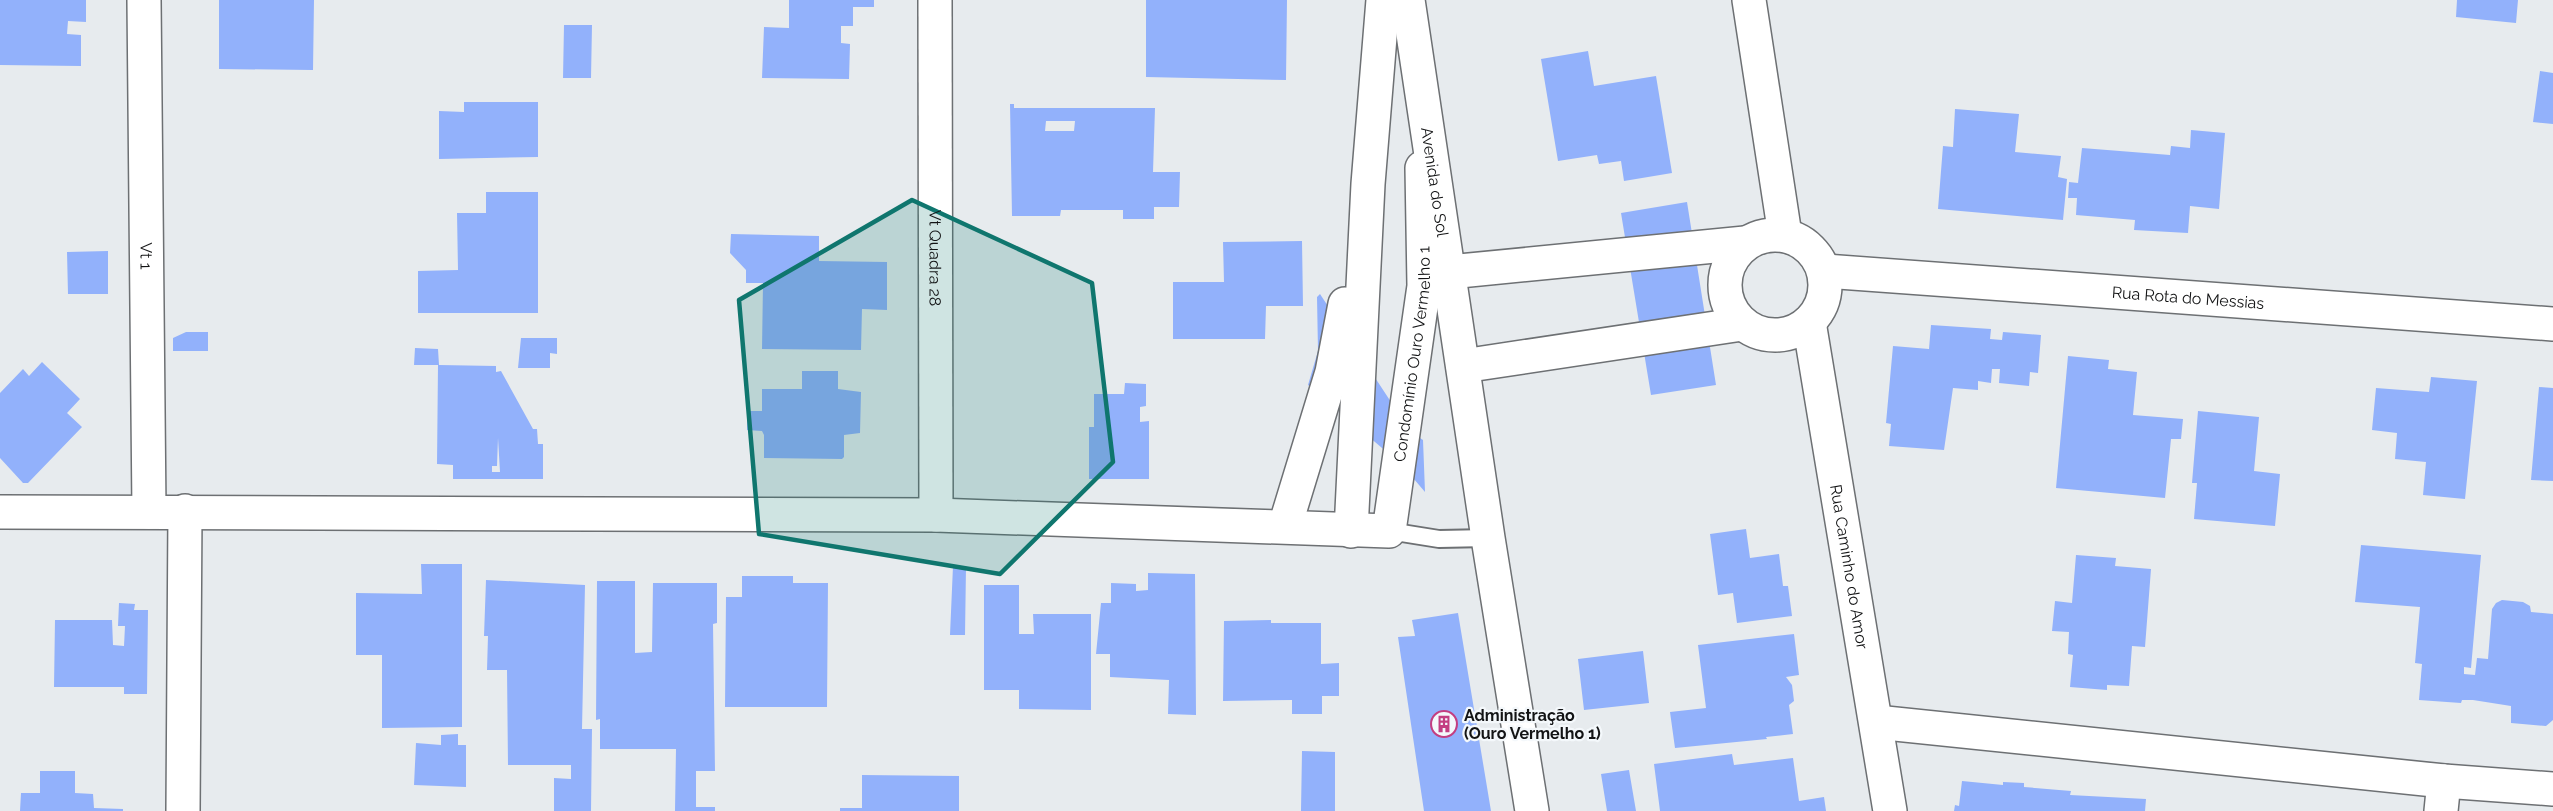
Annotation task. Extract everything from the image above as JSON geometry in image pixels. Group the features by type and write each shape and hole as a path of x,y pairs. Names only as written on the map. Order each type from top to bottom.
{"street":[{"name":"Vt 1","path":"144,0 149,512"},
{"name":"Vt Quadra 28","path":"935,0 936,515"},
{"path":"1351,531 1368,184 1383,0"},
{"name":"Avenida do Sol","path":"1408,0 1462,366"},
{"path":"1749,0 1785,235"},
{"name":"Condomínio Ouro Vermelho 1","path":"1389,531 1424,286 1420,79"},
{"path":"1285,526 1332,372 1368,184"},
{"path":"1449,272 1745,243 1764,235 1785,235 1803,243 1817,257 1825,272 1823,301 1809,322 1788,334 1772,335 1764,335 1742,324 1728,305 1723,283 1730,260 1745,243"},
{"name":"Rua Rota do Messias","path":"1825,272 2553,324"},
{"name":"Rua Caminho do Amor","path":"1809,322 1890,811"},
{"path":"1533,811 1462,366 1742,324"},
{"path":"0,512 936,515 1389,531"},
{"path":"183,811 185,512"},
{"path":"1876,722 2443,796 2553,789"}],"lane":[{"path":"1389,531 1439,539 1488,538"}],"highlighted area":[{"path":"912,200 1092,283 1113,462 1000,574 759,534 739,300"}],"building":[{"path":"0,0 86,0 86,22 68,21 67,34 81,35 81,66 0,65"},
{"path":"219,0 314,0 313,70 219,69"},
{"path":"789,0 874,0 874,7 853,7 853,26 841,26 841,43 850,44 849,79 762,78 764,27 789,28"},
{"path":"1146,0 1287,0 1286,80 1146,77"},
{"path":"2457,0 2518,0 2516,23 2456,17"},
{"path":"564,25 592,25 591,78 563,78"},
{"path":"1588,51 1594,86 1656,76 1672,173 1624,181 1621,161 1599,164 1597,155 1558,161 1541,59"},
{"path":"2540,71 2553,73 2553,124 2533,122"},
{"path":"464,102 538,102 538,157 439,159 439,111 464,112"},
{"path":"1010,104 1014,104 1014,108 1155,108 1153,172 1180,172 1179,207 1154,207 1154,219 1123,219 1123,210 1061,210 1060,216 1012,216","holes":["1046,121 1075,121 1074,131 1045,131"]},
{"path":"1955,109 2019,114 2015,152 2061,156 2058,177 2067,179 2063,220 1938,209 1943,146 1953,147"},
{"path":"2191,130 2225,133 2219,209 2190,206 2188,233 2134,230 2135,220 2076,215 2077,198 2068,198 2069,182 2078,183 2082,148 2170,155 2171,146 2190,148"},
{"path":"486,192 538,192 538,313 418,313 418,271 458,270 457,213 486,213"},
{"path":"1687,202 1716,385 1651,395 1621,213"},
{"path":"731,234 819,236 819,261 887,262 887,310 862,309 861,350 762,349 763,283 746,283 746,270 730,253"},
{"path":"1302,241 1303,306 1266,306 1265,339 1173,339 1173,282 1224,282 1223,242"},
{"path":"108,251 108,294 68,294 67,252"},
{"path":"1320,294 1414,437 1417,436 1423,440 1425,492 1402,465 1308,385 1318,351 1317,297"},
{"path":"1931,325 1991,329 1990,339 2002,340 2003,332 2041,335 2038,373 2030,372 2029,386 1999,383 2000,369 1992,369 1991,383 1978,381 1978,390 1953,388 1944,450 1889,446 1891,424 1886,423 1893,346 1929,349"},
{"path":"186,332 208,332 208,351 173,351 173,338"},
{"path":"521,338 557,338 557,354 550,353 550,368 518,368"},
{"path":"415,348 438,349 439,365 496,366 496,372 501,371 533,429 537,429 538,444 543,444 543,479 453,479 453,465 437,464 438,365 414,365","holes":["498,438 500,472 492,472 492,466 497,466"]},
{"path":"2068,356 2109,360 2108,369 2137,372 2133,415 2183,419 2181,439 2171,439 2165,498 2056,488"},
{"path":"42,362 80,399 67,413 82,427 28,483 23,483 0,458 0,393 23,369 29,376"},
{"path":"802,371 838,371 838,389 861,392 860,433 844,435 844,457 842,459 764,458 762,431 747,430 747,411 762,411 762,389 802,389"},
{"path":"2431,377 2477,381 2465,499 2423,495 2426,462 2395,459 2397,433 2372,430 2376,388 2429,392"},
{"path":"1125,383 1146,384 1146,406 1140,407 1140,422 1149,421 1149,479 1089,479 1089,427 1094,427 1094,394 1124,394"},
{"path":"2539,387 2553,388 2553,481 2531,480"},
{"path":"2198,411 2259,417 2254,471 2280,474 2275,526 2194,519 2197,483 2192,483"},
{"path":"1746,529 1750,558 1779,554 1783,586 1788,586 1792,616 1737,623 1733,593 1718,595 1710,534"},
{"path":"2361,545 2481,555 2471,668 2464,667 2464,674 2475,675 2477,658 2488,659 2492,609 2496,603 2502,600 2523,602 2530,606 2531,612 2553,614 2553,720 2546,726 2511,723 2511,706 2473,700 2462,700 2461,703 2419,700 2422,664 2415,663 2420,607 2355,602"},
{"path":"2076,555 2116,558 2115,566 2151,569 2145,647 2132,646 2129,686 2107,685 2107,690 2070,687 2073,655 2068,654 2069,632 2052,631 2055,601 2072,603"},
{"path":"421,564 462,564 462,727 382,728 382,655 356,655 356,593 422,594"},
{"path":"953,566 966,567 965,635 950,635"},
{"path":"1148,573 1195,574 1196,715 1168,714 1169,680 1110,677 1110,654 1096,654 1101,603 1111,603 1111,583 1136,584 1136,591 1148,590"},
{"path":"742,576 793,576 793,583 828,583 827,707 725,707 726,597 742,597"},
{"path":"486,580 585,585 582,729 592,729 591,811 554,811 554,778 571,779 571,765 508,765 507,670 487,670 488,636 484,636"},
{"path":"597,581 635,581 635,653 652,652 653,583 717,583 717,623 713,624 715,771 696,771 696,807 715,807 715,811 675,811 676,749 600,749 600,719 596,720"},
{"path":"984,585 1019,585 1019,634 1034,634 1033,614 1091,614 1091,710 1019,709 1019,690 984,690"},
{"path":"119,603 135,604 134,610 148,610 147,694 124,694 124,687 54,687 55,620 112,620 113,645 124,646 125,626 118,626"},
{"name":"Administração (Ouro Vermelho 1)","path":"1458,613 1491,811 1424,811 1398,637 1415,636 1412,620"},
{"path":"1271,620 1271,623 1321,623 1321,664 1339,663 1339,696 1322,696 1322,714 1292,714 1292,700 1223,701 1224,621"},
{"path":"1794,634 1799,675 1786,677 1792,685 1794,701 1789,705 1793,734 1766,737 1767,739 1675,748 1670,712 1706,708 1698,645"},
{"path":"1643,651 1649,703 1584,710 1578,659"},
{"path":"458,734 458,745 466,745 466,787 414,785 416,743 441,745 441,735"},
{"path":"1302,751 1335,752 1335,811 1301,811"},
{"path":"1732,754 1734,765 1793,758 1799,801 1824,797 1826,811 1660,811 1654,764"},
{"path":"1629,770 1636,811 1607,811 1601,774"},
{"path":"40,771 75,771 75,793 93,794 94,808 123,809 123,811 20,811 21,793 40,793"},
{"path":"862,775 959,776 959,811 840,811 840,808 862,808"},
{"path":"1962,781 2003,785 2003,782 2024,783 2024,787 2071,791 2070,795 2146,799 2145,811 1954,811 1955,805 1959,806"}],"place":[{"name":"Administração (Ouro Vermelho 1)","path":"1444,724"}]}
